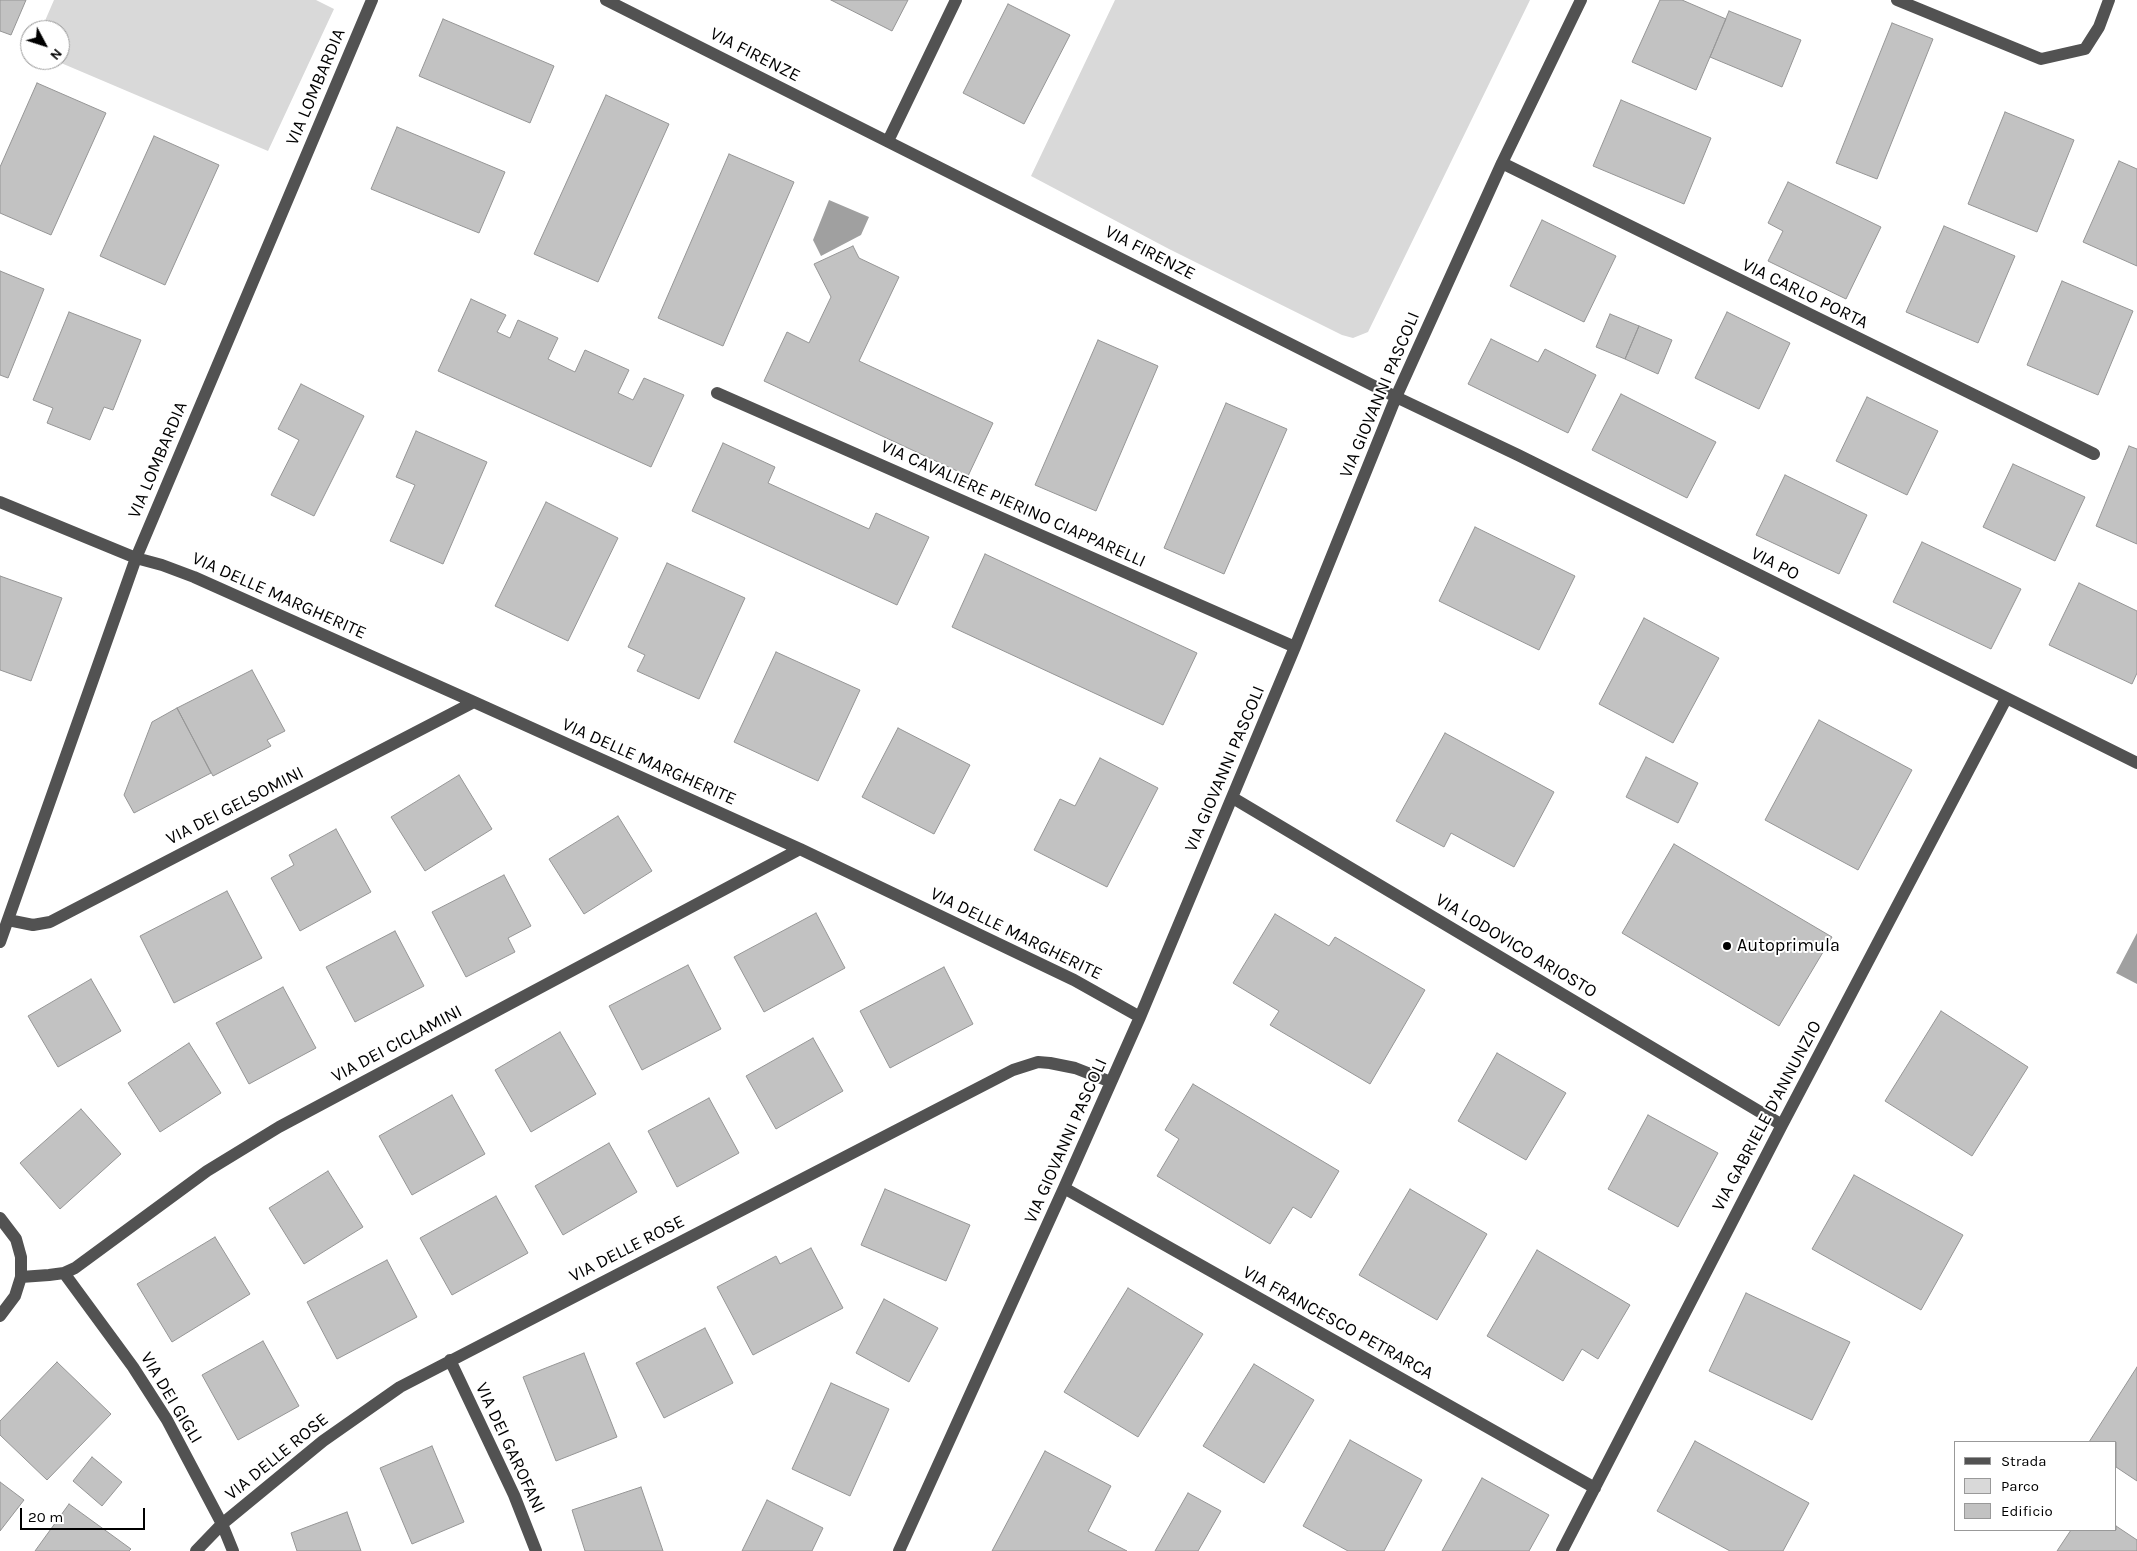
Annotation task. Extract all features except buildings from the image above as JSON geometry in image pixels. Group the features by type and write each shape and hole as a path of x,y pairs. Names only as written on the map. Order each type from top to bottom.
{"street":[{"name":"VIA LOMBARDIA","path":"0,942 136,558 372,0"},
{"name":"VIA FIRENZE","path":"606,0 1396,397"},
{"path":"888,141 956,0"},
{"name":"VIA GIOVANNI PASCOLI","path":"899,1551 1140,1016 1295,647 1396,397 1502,163 1581,0"},
{"path":"1897,0 2041,59 2085,49 2099,27 2109,0"},
{"name":"VIA CARLO PORTA","path":"1502,163 2094,454"},
{"name":"VIA CAVALIERE PIERINO CIAPPARELLI","path":"717,393 1295,647"},
{"name":"VIA PO","path":"1396,397 1518,455 2137,763"},
{"name":"VIA DELLE MARGHERITE","path":"0,502 136,558 194,577 474,702 800,850 1074,980 1140,1016"},
{"name":"VIA GABRIELE D'ANNUNZIO","path":"1562,1551 1782,1125 2006,699"},
{"name":"VIA DEI GELSOMINI","path":"8,920 33,925 50,922 474,702"},
{"name":"VIA LODOVICO ARIOSTO","path":"1232,798 1782,1125"},
{"name":"VIA DEI CICLAMINI","path":"21,1277 64,1273 86,1262 207,1171 279,1126 800,850"},
{"name":"VIA DELLE ROSE","path":"196,1551 222,1524 352,1420 400,1387 1013,1070 1038,1062 1050,1063 1075,1068 1111,1082"},
{"name":"VIA FRANCESCO PETRARCA","path":"1064,1188 1595,1488"},
{"path":"0,1218 16,1239 21,1257 21,1277 15,1296 0,1316"},
{"name":"VIA DEI GIGLI","path":"64,1273 151,1394 222,1524 233,1551"},
{"name":"VIA DEI GAROFANI","path":"450,1360 514,1495 536,1551"}],"green space":[{"path":"54,0 316,0 334,9 268,151 70,67 70,20 45,20"},
{"path":"1115,0 1530,0 1368,332 1353,338 1342,335 1169,249 1031,176"}],"shaded area":[{"path":"829,200 869,217 861,235 821,256 813,240"},
{"path":"2137,933 2137,984 2116,973"}],"place":[{"name":"Autoprimula","path":"1727,946"}]}
